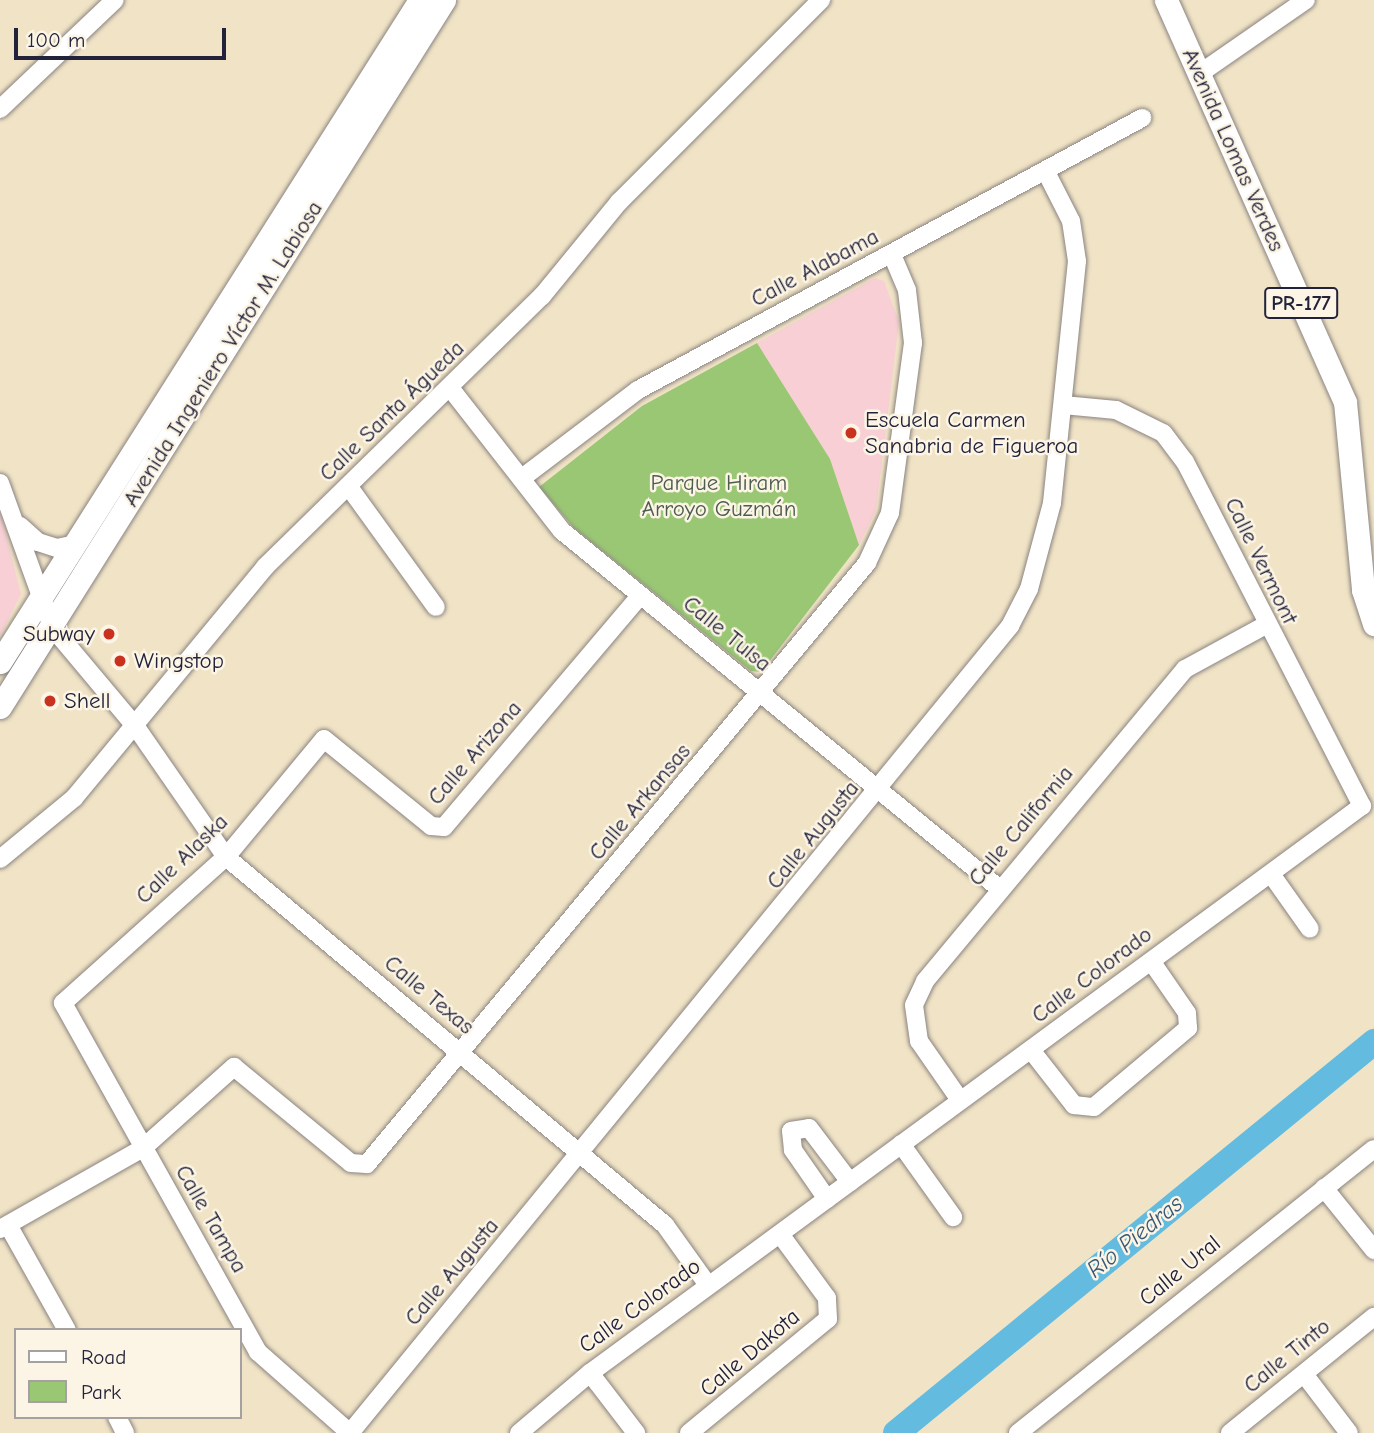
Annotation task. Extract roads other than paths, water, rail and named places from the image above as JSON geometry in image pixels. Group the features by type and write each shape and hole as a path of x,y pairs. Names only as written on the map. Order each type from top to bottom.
{"main road":[{"name":"Avenida Ingeniero Víctor M. Labiosa","path":"0,662 420,0"},
{"name":"Avenida Ingeniero Víctor M. Labiosa","path":"0,706 444,0"},
{"name":"Avenida Lomas Verdes","path":"1166,0 1345,402 1374,624"}],"street":[{"path":"0,109 115,0"},
{"name":"Calle Santa Águeda","path":"0,859 74,798 136,727 265,567 451,389 542,296 619,202 821,0"},
{"path":"1199,74 1306,0"},
{"name":"Calle Alabama","path":"522,478 638,390 1142,118"},
{"name":"Calle Augusta","path":"350,1433 880,792 1010,626 1029,589 1052,503 1077,261 1071,221 1046,172"},
{"name":"Calle Arkansas","path":"143,1148 234,1067 351,1163 367,1164 462,1054 761,694 866,563 890,513 913,343 907,290 892,254"},
{"name":"Calle Tulsa","path":"451,389 562,531 1000,890"},
{"name":"Calle Vermont","path":"1063,405 1116,410 1163,433 1185,462 1264,626 1362,806"},
{"path":"0,483 20,526 52,627"},
{"path":"349,487 436,607"},
{"path":"20,526 38,542 57,548 76,544"},
{"name":"Calle Arizona","path":"324,739 431,826 444,827 640,596"},
{"name":"Calle California","path":"960,1100 919,1041 914,1005 925,981 1185,669 1264,626"},
{"name":"Calle Texas","path":"52,627 136,727 226,856 665,1225 708,1285"},
{"name":"Calle Alaska","path":"64,1003 226,856 324,739"},
{"name":"Calle Colorado","path":"519,1433 590,1373 708,1285 1362,806"},
{"path":"1271,874 1310,929"},
{"path":"1031,1051 1074,1105 1094,1107 1188,1028 1187,1013 1151,961"},
{"name":"Calle Tampa","path":"64,1003 258,1352 350,1433"},
{"path":"827,1199 793,1150 791,1131 808,1128 850,1182"},
{"path":"901,1144 953,1217"},
{"path":"66,1328 4,1227 143,1148"},
{"name":"Calle Ural","path":"1018,1433 1374,1149"},
{"path":"1324,1188 1374,1251"},
{"name":"Calle Dakota","path":"689,1433 828,1319 827,1298 780,1234"},
{"name":"Calle Tinto","path":"1230,1433 1374,1317"},
{"path":"590,1373 636,1433"},
{"path":"1304,1374 1349,1433"}],"waterway":[{"name":"Río Piedras","path":"896,1433 1374,1042"}],"place":[{"name":"Escuela Carmen Sanabria de Figueroa","path":"851,433"},
{"name":"Subway","path":"109,634"},
{"name":"Wingstop","path":"120,661"},
{"name":"Shell","path":"50,701"}],"park label":[{"name":"Parque Hiram Arroyo Guzmán","path":"719,496"}]}
